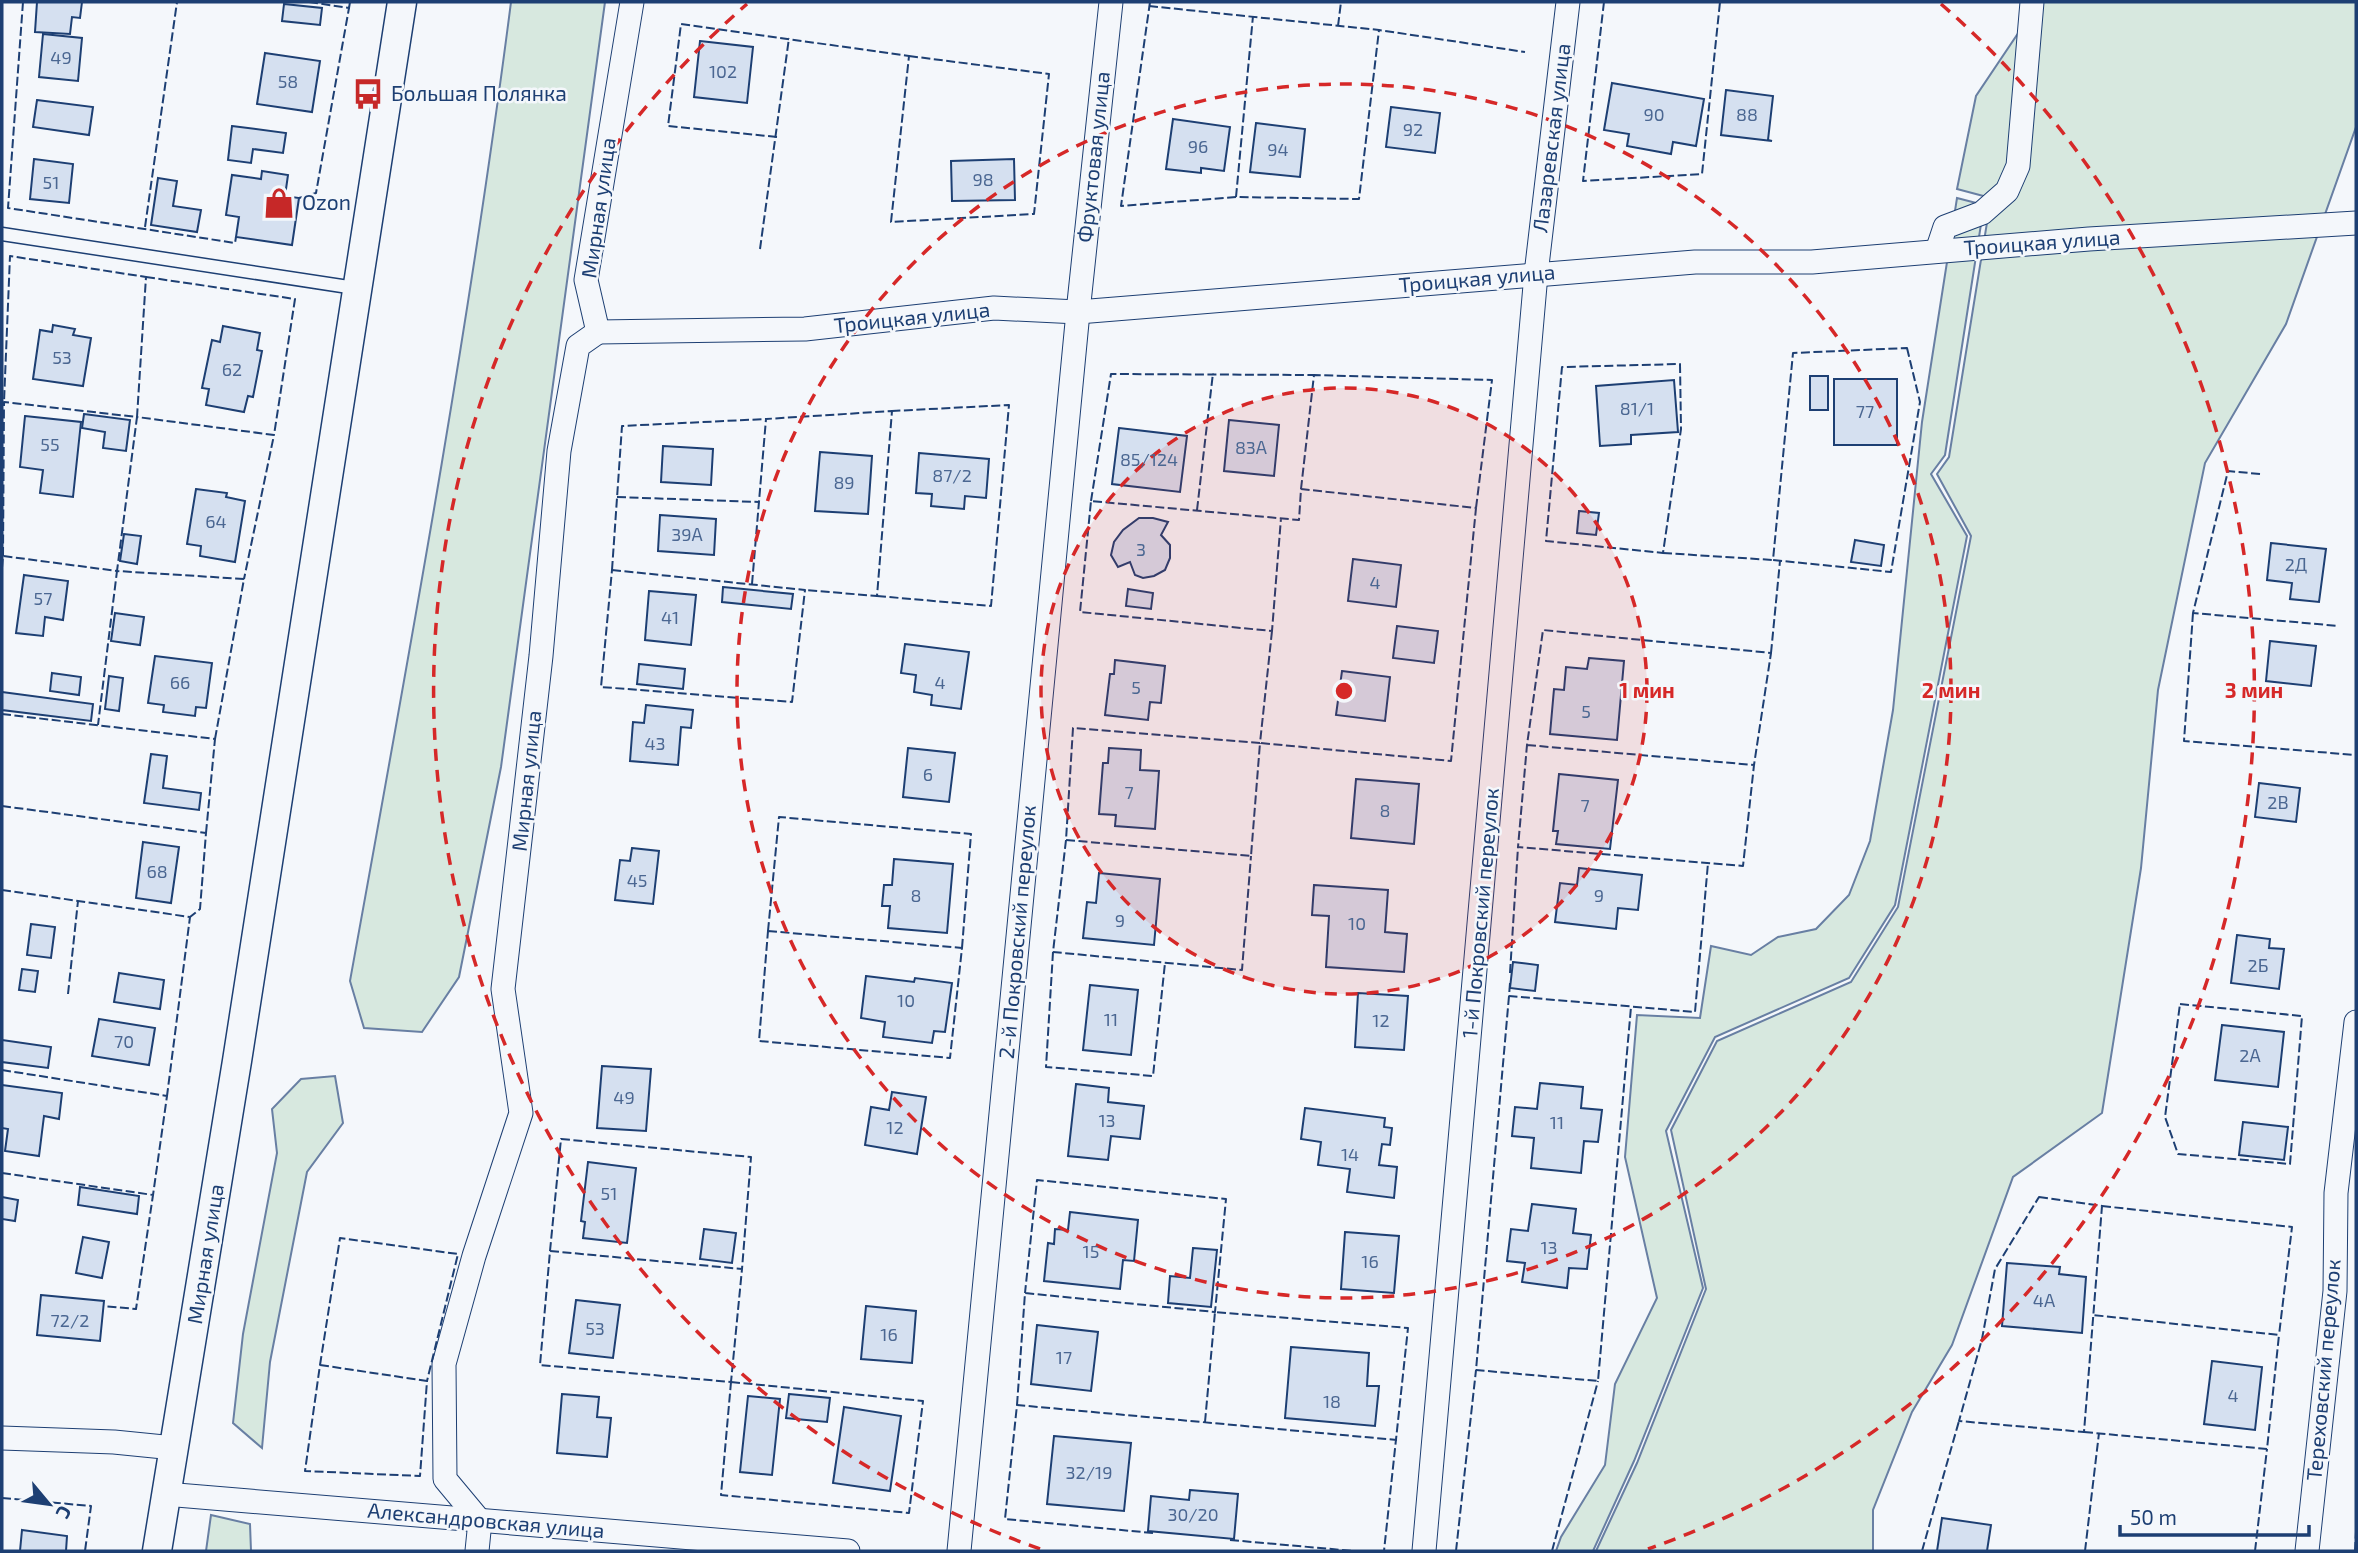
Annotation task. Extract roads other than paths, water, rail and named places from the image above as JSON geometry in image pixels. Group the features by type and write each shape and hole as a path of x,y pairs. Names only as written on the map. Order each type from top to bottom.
{"street":[{"name":"Мирная улица","path":"157,1551 237,1061 355,288 402,2"},
{"name":"Мирная улица","path":"480,1521 445,1479 444,1364 474,1256 521,1113 503,989 541,656 559,451 578,346 598,332 586,280 632,2"},
{"name":"Фруктовая улица","path":"1077,312 1111,2"},
{"name":"Лазаревская улица","path":"1536,274 1568,2"},
{"path":"1937,251 1945,227 1982,213 2007,191 2018,166 2032,2"},
{"name":"Троицкая улица","path":"598,332 805,329 994,308 1077,312 1695,262 1812,262 2236,229 2356,223"},
{"name":"1-й Покровский переулок","path":"1424,1551 1536,274"},
{"name":"2-й Покровский переулок","path":"959,1551 1077,312"},
{"name":"Тереховский переулок","path":"2307,1551 2346,1193 2356,1022"},
{"path":"2,1438 114,1442 174,1448"},
{"name":"Александровская улица","path":"165,1494 848,1551"},
{"path":"477,1551 480,1521"}],"lane":[{"path":"2,234 355,288"}],"place":[{"name":"Большая Полянка","path":"368,94"},
{"name":"Ozon","path":"279,203"}]}
